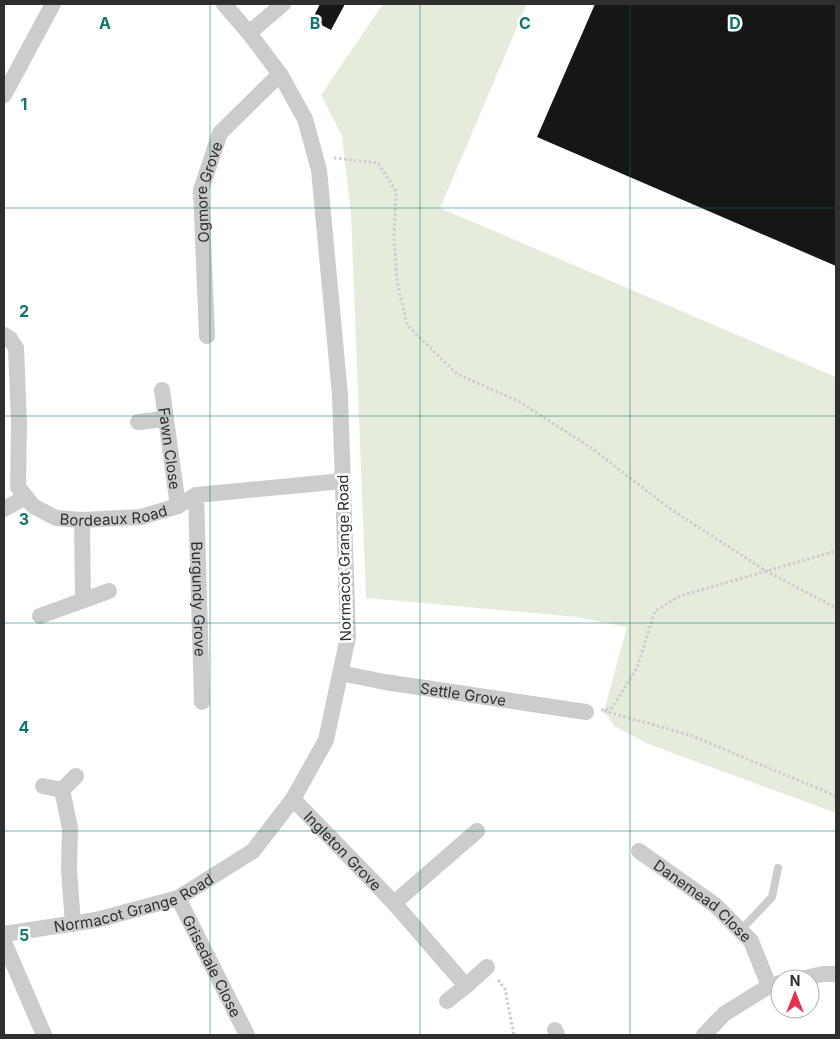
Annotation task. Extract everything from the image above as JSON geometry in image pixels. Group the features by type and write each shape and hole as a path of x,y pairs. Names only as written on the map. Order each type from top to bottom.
{"street":[{"path":"4,95 53,4"},
{"name":"Normacot Grange Road","path":"4,934 96,920 178,898 254,851 293,799 326,740 348,637 340,395 319,170 305,119 280,74 224,4"},
{"path":"249,33 283,4"},
{"name":"Ogmore Grove","path":"207,336 201,190 220,133 280,74"},
{"path":"4,335 10,339 16,348 19,423 18,487 26,497 4,509"},
{"name":"Fawn Close","path":"162,390 178,506"},
{"path":"138,422 165,419"},
{"name":"Bordeaux Road","path":"26,497 33,506 56,518 82,520 141,517 178,506 196,495 343,481"},
{"name":"Burgundy Grove","path":"196,495 202,702"},
{"path":"82,520 83,600"},
{"path":"40,616 109,591"},
{"name":"Settle Grove","path":"340,673 385,682 586,712"},
{"path":"62,790 76,776"},
{"path":"43,786 62,790"},
{"path":"62,790 70,828 68,870 73,924"},
{"name":"Ingleton Grove","path":"293,799 394,903 466,986"},
{"name":"Ingleton Grove","path":"394,903 477,831"},
{"name":"Danemead Close","path":"640,851 715,905 751,941 770,977"},
{"name":"Grisedale Close","path":"178,898 247,1035"},
{"path":"4,942 44,1035"},
{"path":"448,1001 487,968"},
{"path":"820,975 836,974"},
{"path":"704,1035 724,1014 770,987"}],"lane":[{"path":"740,930 772,897 778,868"}],"path":[{"path":"316,156 378,163 396,192 394,237 397,281 407,325 457,374 518,401 590,447 669,508 766,571 836,608"},
{"path":"586,712 610,709 637,668 655,611 680,596 836,551"},
{"path":"604,711 690,735 836,796"},
{"path":"505,988 514,1035"}],"green space":[{"path":"383,4 527,4 440,208 836,377 836,813 648,744 614,726 604,711 627,627 577,617 366,598 351,213 342,136 321,95"}],"building":[{"path":"320,4 345,4 331,30 312,20"},
{"path":"595,4 836,4 836,266 537,137"}]}
